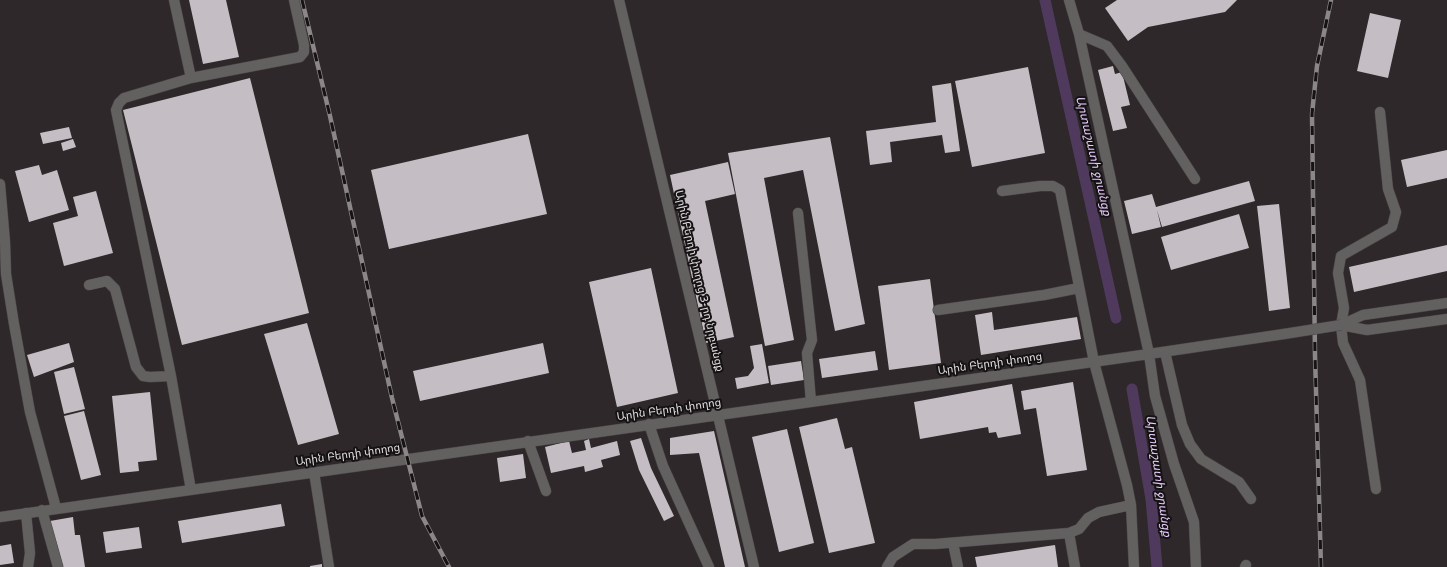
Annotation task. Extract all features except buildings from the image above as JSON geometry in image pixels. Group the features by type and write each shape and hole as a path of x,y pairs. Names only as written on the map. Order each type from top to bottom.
{"street":[{"path":"174,0 191,78"},
{"path":"191,490 171,376 116,110 119,103 124,98 191,78 300,57 304,52 304,45 294,0"},
{"name":"Արին Բերդի փողոց 3-րդ նրբանցք","path":"619,0 754,567"},
{"path":"1069,0 1079,34 1149,354 1155,396 1174,464 1194,522 1196,567"},
{"path":"1079,34 1107,46 1122,66 1196,179"},
{"path":"1376,489 1360,380 1344,343 1341,325 1344,308 1338,273 1341,256 1392,228 1396,212 1388,189 1380,112"},
{"path":"0,184 6,274 14,324 30,412 56,508"},
{"path":"1002,191 1040,186 1053,186 1060,190 1094,362 1127,486 1130,505 1134,567"},
{"path":"798,213 812,340 807,353 811,402"},
{"path":"89,285 107,281 115,289 136,367 143,376 171,376"},
{"path":"938,310 1044,295 1079,288"},
{"name":"Արին Բերդի փողոց","path":"0,516 1165,352 1341,325 1363,315 1447,304"},
{"name":"Արին Բերդի փողոց","path":"1341,325 1367,330 1447,319"},
{"path":"1165,352 1182,426 1190,444 1200,459 1239,482 1251,499"},
{"path":"649,424 663,466 709,567"},
{"path":"528,442 546,491"},
{"path":"314,472 329,567"},
{"path":"887,567 893,556 914,544 953,543 1069,533 1079,529 1088,518 1099,512 1130,505"},
{"path":"42,510 58,567"},
{"path":"26,512 30,553 28,567"},
{"path":"1069,533 1075,567"},
{"path":"953,543 958,567"}],"waterway":[{"name":"Արտաշատի ջրանցք","path":"1045,0 1116,318"},
{"name":"Արտաշատի ջրանցք","path":"1132,389 1151,499 1157,567"}],"railway":[{"path":"302,0 330,116 392,398 422,516 449,567"},
{"path":"1321,567 1315,355 1312,114 1317,66 1331,0"}]}
